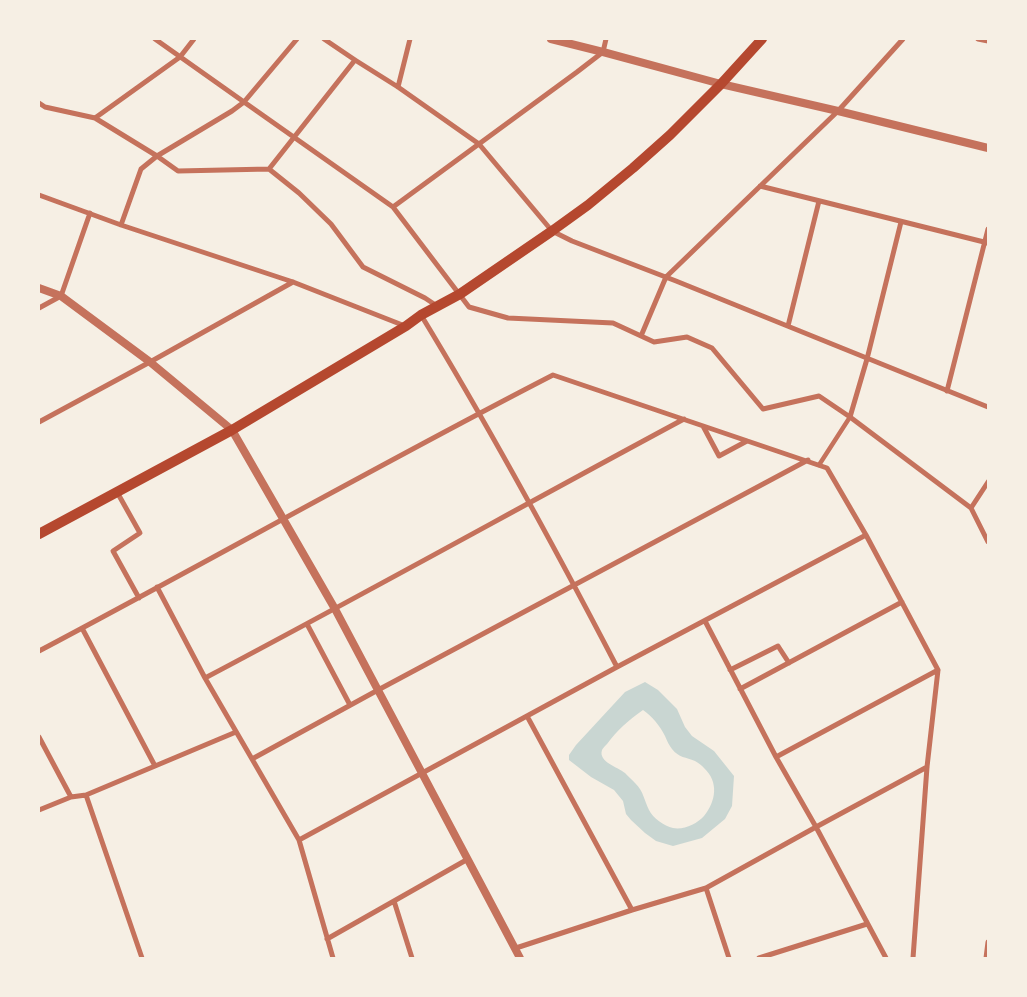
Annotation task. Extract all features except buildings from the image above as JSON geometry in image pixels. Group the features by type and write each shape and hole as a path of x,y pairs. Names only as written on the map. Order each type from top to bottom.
{"main road":[{"path":"39,534 232,430 406,326 421,315 460,294 588,205 633,168 670,135 721,84 762,39"}],"street":[{"path":"155,39 393,206 469,307 508,318 613,323 654,342 687,337 712,348 763,409 819,396 971,508 988,542"},
{"path":"95,118 180,57 194,39"},
{"path":"121,225 141,169 157,156 244,102 297,39"},
{"path":"324,39 398,87 479,144 552,231 572,241 666,277 988,408"},
{"path":"398,87 410,39"},
{"path":"551,39 721,84 988,148"},
{"path":"393,206 603,52 606,39"},
{"path":"641,336 666,277 838,111 903,39"},
{"path":"978,39 988,41"},
{"path":"269,169 355,60"},
{"path":"39,103 45,107 95,118 178,171 269,169 331,224 363,267 437,306"},
{"path":"760,186 987,243"},
{"path":"39,195 121,225 293,282 406,326"},
{"path":"788,326 819,201"},
{"path":"39,308 61,296 90,213"},
{"path":"819,464 850,417 868,359 901,222"},
{"path":"947,391 987,243 988,229"},
{"path":"39,422 293,282"},
{"path":"39,288 61,296 150,362 232,430 335,610 520,958"},
{"path":"421,315 480,413 574,584 617,667"},
{"path":"39,651 283,518 553,375 808,460 827,468 866,535 938,670 927,767 912,958"},
{"path":"205,678 335,610 529,502 684,419"},
{"path":"703,426 719,456 747,441"},
{"path":"252,759 574,584 808,460"},
{"path":"971,508 988,482"},
{"path":"117,492 140,533 113,551 138,598"},
{"path":"299,840 617,667 866,535"},
{"path":"157,587 205,678 299,840 333,958"},
{"path":"740,689 902,602"},
{"path":"705,621 776,757 886,958"},
{"path":"307,624 350,705"},
{"path":"82,628 155,766"},
{"path":"730,670 778,646 789,663"},
{"path":"776,757 938,670"},
{"path":"527,716 632,910"},
{"path":"39,810 71,797 86,794 236,732"},
{"path":"39,737 71,797"},
{"path":"516,948 706,888 927,767"},
{"path":"86,794 142,958"},
{"path":"327,939 468,859"},
{"path":"706,888 729,958"},
{"path":"394,901 412,958"},
{"path":"759,958 867,924"},
{"path":"986,958 988,942"}],"shaded area":[{"path":"645,682 658,690 677,709 685,727 692,736 714,751 734,776 732,806 725,819 702,838 673,846 656,841 626,814 623,801 614,790 591,777 569,760 569,755 576,745 625,692","holes":["643,710 653,718 675,752 680,756 695,761 709,773 712,779 714,792 711,804 704,816 690,826 673,828 659,821 649,810 638,786 625,773 609,764 603,758 602,749 628,721"]}]}
